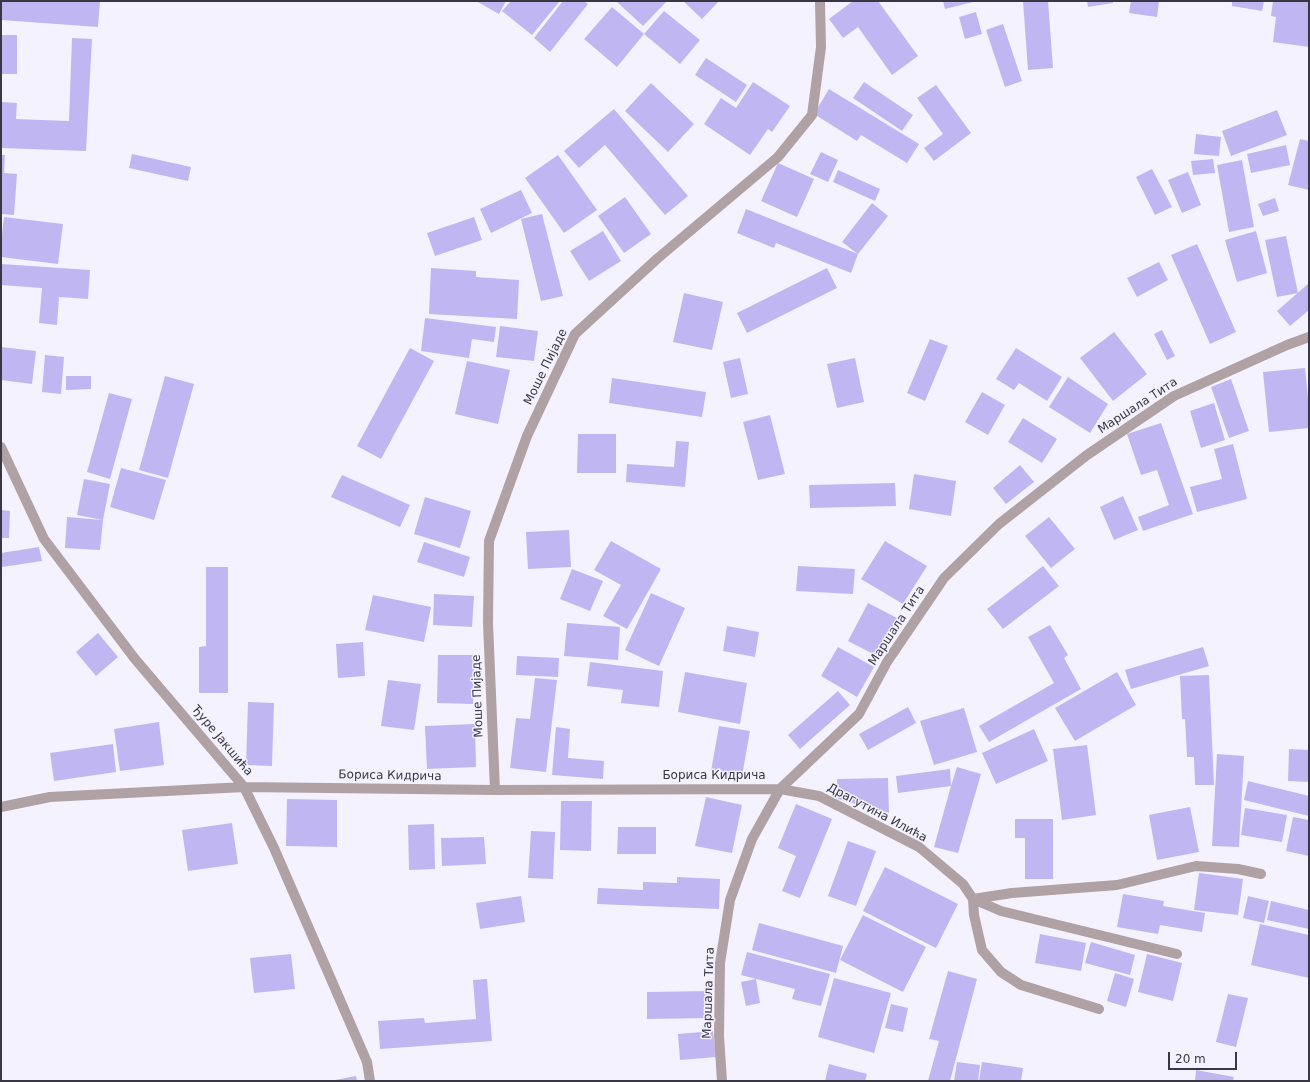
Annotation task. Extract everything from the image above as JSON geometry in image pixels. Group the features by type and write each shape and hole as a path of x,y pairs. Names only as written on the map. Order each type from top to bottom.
{"street":[{"name":"Моше Пијаде","path":"494,790 488,623 489,541 527,436 575,334 658,258 778,157 812,115 821,47 820,1"},
{"name":"Маршала Тита","path":"722,1081 719,1036 720,963 730,900 752,840 780,788 859,714 887,662 944,578 999,524 1087,455 1174,396 1287,345 1309,338"},
{"name":"Ђуре Јакшића","path":"1,448 44,539 135,659 244,788 274,848 361,1048 367,1062 370,1081"},
{"name":"Бориса Кидрича","path":"1,807 50,797 244,788 494,790 780,788"},
{"name":"Драгутина Илића","path":"780,788 819,796 918,847 963,884 973,899 974,915 982,950 1001,972 1021,985 1099,1009"},
{"path":"973,899 1012,893 1117,885 1196,866 1238,869 1261,874"},
{"path":"973,899 1001,911 1176,954"}],"building":[{"path":"1,1 100,1 98,27 1,20"},
{"path":"476,1 506,1 499,14"},
{"path":"511,1 559,2 532,35 502,11"},
{"path":"563,1 584,1 588,4 550,52 534,38"},
{"path":"616,1 667,1 643,26"},
{"path":"683,1 719,1 702,19"},
{"path":"853,1 878,1 918,56 892,75 858,27 843,38 829,19"},
{"path":"943,1 972,1 973,2 945,9"},
{"path":"1023,1 1048,1 1053,68 1028,70"},
{"path":"1087,1 1113,1 1113,3 1088,7"},
{"path":"1131,1 1159,1 1157,17 1129,13"},
{"path":"1232,1 1264,1 1262,11 1232,6"},
{"path":"1273,1 1309,1 1309,47 1273,42 1276,17 1271,16"},
{"path":"612,7 644,34 617,67 584,39"},
{"path":"664,11 700,40 680,64 644,34"},
{"path":"976,12 982,34 965,39 959,17"},
{"path":"1003,24 1022,81 1005,87 986,30"},
{"path":"1,35 17,35 17,74 1,74"},
{"path":"72,38 92,39 86,151 1,148 1,102 17,103 16,119 69,121"},
{"path":"706,58 747,85 736,102 695,75"},
{"path":"753,82 790,106 772,132 768,129 750,155 704,124 721,98 736,108"},
{"path":"864,82 913,115 902,131 853,98"},
{"path":"651,83 694,124 668,152 625,111"},
{"path":"936,85 971,133 934,161 924,148 943,134 917,98"},
{"path":"829,89 919,144 907,163 861,135 857,141 814,114"},
{"path":"614,109 688,196 665,215 605,145 579,168 564,151"},
{"path":"1277,110 1287,135 1231,156 1222,131"},
{"path":"1196,134 1221,137 1219,156 1194,154"},
{"path":"1300,139 1309,141 1309,190 1288,185"},
{"path":"1286,145 1290,165 1251,173 1247,154"},
{"path":"821,152 838,160 828,182 810,174"},
{"path":"132,154 191,167 188,181 129,168"},
{"path":"1,155 5,155 4,173 17,174 14,215 1,214"},
{"path":"558,155 597,210 564,233 525,178"},
{"path":"1213,159 1215,173 1193,175 1191,161"},
{"path":"1242,160 1254,227 1229,232 1217,165"},
{"path":"778,163 814,179 797,217 761,201"},
{"path":"1152,169 1172,207 1155,215 1136,177"},
{"path":"838,170 880,189 875,201 833,182"},
{"path":"1188,172 1201,205 1182,213 1168,180"},
{"path":"521,190 532,213 491,233 480,209"},
{"path":"625,197 651,234 624,253 598,216"},
{"path":"1275,198 1279,211 1263,216 1258,204"},
{"path":"872,203 888,216 858,254 842,242"},
{"path":"746,209 858,254 851,273 776,243 774,248 737,233"},
{"path":"542,214 563,296 541,301 521,219"},
{"path":"4,217 63,224 58,264 1,257"},
{"path":"474,217 482,240 435,256 427,233"},
{"path":"603,231 621,261 589,281 570,251"},
{"path":"1256,231 1267,273 1237,282 1225,240"},
{"path":"1286,236 1298,293 1277,297 1265,240"},
{"path":"1197,244 1236,332 1210,344 1171,255"},
{"path":"1159,262 1168,280 1137,297 1127,278"},
{"path":"1,264 90,270 88,299 59,297 57,325 39,323 42,288 1,285"},
{"path":"431,268 476,271 476,277 519,280 517,319 429,314"},
{"path":"827,268 837,288 747,333 737,313"},
{"path":"1309,283 1309,310 1290,326 1277,311"},
{"path":"684,293 723,302 712,350 673,342"},
{"path":"425,318 496,327 494,342 472,339 469,358 421,351"},
{"path":"500,326 538,331 534,361 496,357"},
{"path":"1162,330 1175,356 1167,360 1154,334"},
{"path":"1114,332 1147,374 1113,401 1080,358"},
{"path":"930,339 948,346 925,401 907,393"},
{"path":"1,347 36,351 32,384 1,380"},
{"path":"410,348 434,361 381,459 357,446"},
{"path":"1016,348 1062,377 1047,401 1019,383 1014,390 996,379"},
{"path":"45,355 64,357 61,394 42,392"},
{"path":"740,358 748,394 731,398 723,362"},
{"path":"855,358 864,402 837,408 827,364"},
{"path":"467,361 510,370 498,424 455,414"},
{"path":"1305,368 1309,408 1309,428 1269,432 1263,372"},
{"path":"66,376 91,376 91,389 66,390"},
{"path":"165,376 194,384 168,478 139,470"},
{"path":"1068,377 1108,404 1090,433 1049,407"},
{"path":"612,378 706,392 702,417 609,403"},
{"path":"1231,379 1249,431 1229,438 1211,387"},
{"path":"982,392 1005,405 988,435 965,422"},
{"path":"109,393 132,399 110,479 87,472"},
{"path":"1214,403 1225,440 1201,448 1190,411"},
{"path":"770,415 785,474 758,480 743,422"},
{"path":"1023,418 1057,439 1042,463 1008,442"},
{"path":"1161,423 1193,514 1143,531 1138,517 1169,505 1157,470 1141,475 1127,434"},
{"path":"578,434 616,434 616,473 577,473"},
{"path":"676,441 689,442 685,487 626,482 627,464 674,467"},
{"path":"1233,444 1247,499 1197,512 1190,487 1222,479 1214,449"},
{"path":"1020,465 1034,482 1006,504 993,488"},
{"path":"121,468 166,480 154,520 110,507"},
{"path":"914,474 956,481 951,516 909,509"},
{"path":"342,475 410,505 400,527 331,497"},
{"path":"84,479 110,484 103,520 77,515"},
{"path":"895,483 896,506 810,508 809,485"},
{"path":"1123,496 1138,530 1114,540 1100,507"},
{"path":"425,497 471,511 460,548 414,534"},
{"path":"1,510 10,511 9,538 1,538"},
{"path":"67,517 103,520 100,550 65,548"},
{"path":"1049,517 1075,549 1051,568 1025,536"},
{"path":"569,530 571,567 528,569 526,532"},
{"path":"611,541 661,569 627,629 603,616 621,585 594,570"},
{"path":"885,541 927,566 903,604 861,579"},
{"path":"424,542 470,557 464,577 417,562"},
{"path":"39,547 42,561 2,567 1,553"},
{"path":"798,566 855,569 853,594 796,591"},
{"path":"1043,566 1059,586 1003,629 987,609"},
{"path":"206,567 228,567 228,693 199,693 199,647 206,646"},
{"path":"572,569 603,581 590,611 560,599"},
{"path":"651,593 685,608 659,666 625,650"},
{"path":"434,594 474,596 472,627 433,625"},
{"path":"373,595 431,607 424,642 365,630"},
{"path":"868,603 899,619 879,657 848,641"},
{"path":"567,623 620,627 618,660 564,656"},
{"path":"1050,625 1068,655 1064,658 1081,689 989,742 979,726 1054,683 1028,637"},
{"path":"727,626 759,632 755,657 723,651"},
{"path":"98,633 118,657 96,676 76,652"},
{"path":"363,642 365,676 338,678 336,644"},
{"path":"838,647 874,667 857,697 821,676"},
{"path":"1203,647 1209,666 1131,689 1125,670"},
{"path":"438,655 474,655 473,704 437,703"},
{"path":"517,656 559,658 558,677 516,675"},
{"path":"590,662 663,671 659,707 621,703 623,690 587,686"},
{"path":"685,672 747,683 740,724 678,712"},
{"path":"1117,672 1136,705 1075,741 1055,708"},
{"path":"1209,675 1214,785 1195,785 1194,757 1187,757 1185,719 1182,719 1180,676"},
{"path":"535,678 557,680 546,772 510,768 516,718 530,719"},
{"path":"388,680 421,684 414,730 381,726"},
{"path":"838,691 850,705 800,749 788,735"},
{"path":"248,702 274,703 272,766 246,765"},
{"path":"908,707 916,723 868,750 859,734"},
{"path":"964,708 977,752 934,765 920,721"},
{"path":"159,722 164,765 120,771 114,729"},
{"path":"475,724 476,767 427,769 425,726"},
{"path":"719,726 750,731 742,776 711,771"},
{"path":"556,727 570,729 568,758 604,761 603,779 552,775"},
{"path":"1034,729 1048,761 996,784 982,753"},
{"path":"113,744 116,772 54,781 50,753"},
{"path":"1087,745 1096,815 1062,820 1053,749"},
{"path":"1289,749 1309,750 1309,782 1288,781"},
{"path":"1217,754 1244,756 1239,847 1212,846"},
{"path":"957,767 981,774 958,853 934,847"},
{"path":"950,769 951,786 898,793 896,776"},
{"path":"888,778 889,813 838,799 837,779"},
{"path":"1248,781 1309,796 1309,816 1244,800"},
{"path":"706,797 742,805 732,853 695,846"},
{"path":"287,799 337,800 337,847 286,846"},
{"path":"561,801 592,801 591,851 560,850"},
{"path":"796,804 832,819 800,898 782,891 796,856 778,848"},
{"path":"1190,807 1199,852 1157,860 1149,815"},
{"path":"1245,808 1287,815 1282,842 1241,835"},
{"path":"1293,817 1309,820 1309,856 1286,851"},
{"path":"1015,819 1053,819 1053,879 1025,879 1025,838 1015,838"},
{"path":"232,823 238,864 188,871 182,830"},
{"path":"434,824 435,869 409,870 408,825"},
{"path":"618,827 656,827 656,854 617,854"},
{"path":"531,831 555,832 553,879 528,878"},
{"path":"484,837 486,864 442,866 441,838"},
{"path":"848,841 876,851 856,906 828,896"},
{"path":"885,867 958,904 936,948 863,911"},
{"path":"1199,873 1243,879 1238,915 1194,910"},
{"path":"677,877 720,879 719,909 597,904 598,888 643,890 643,882 677,883"},
{"path":"1123,894 1164,901 1163,906 1205,913 1202,932 1160,925 1158,934 1117,927"},
{"path":"521,896 525,922 480,929 476,903"},
{"path":"1248,896 1269,901 1264,923 1243,918"},
{"path":"1271,901 1309,910 1309,929 1267,920"},
{"path":"863,915 926,947 903,992 840,960"},
{"path":"759,923 843,946 836,973 752,950"},
{"path":"1260,924 1309,935 1309,978 1251,965"},
{"path":"1040,934 1086,943 1081,971 1035,963"},
{"path":"1091,942 1135,955 1130,975 1085,963"},
{"path":"747,952 830,974 821,1006 792,999 795,989 741,975"},
{"path":"291,954 295,989 254,993 250,958"},
{"path":"1147,954 1182,963 1173,1001 1138,992"},
{"path":"948,971 977,979 950,1081 928,1081 939,1041 929,1039"},
{"path":"1115,973 1134,979 1126,1007 1107,1001"},
{"path":"834,978 891,993 874,1053 818,1037"},
{"path":"487,979 492,1041 380,1049 378,1021 424,1018 425,1023 476,1019 473,980"},
{"path":"756,979 760,1003 746,1006 741,982"},
{"path":"711,991 711,1018 647,1019 647,992"},
{"path":"1228,994 1248,998 1236,1047 1216,1042"},
{"path":"891,1004 908,1008 903,1032 885,1028"},
{"path":"713,1031 716,1057 680,1060 678,1034"},
{"path":"957,1062 980,1065 978,1081 954,1081"},
{"path":"982,1062 1023,1068 1021,1081 979,1081"},
{"path":"829,1064 867,1074 865,1081 825,1081"},
{"path":"1196,1070 1234,1077 1233,1081 1195,1081"},
{"path":"356,1076 357,1081 335,1081 335,1080"}]}
